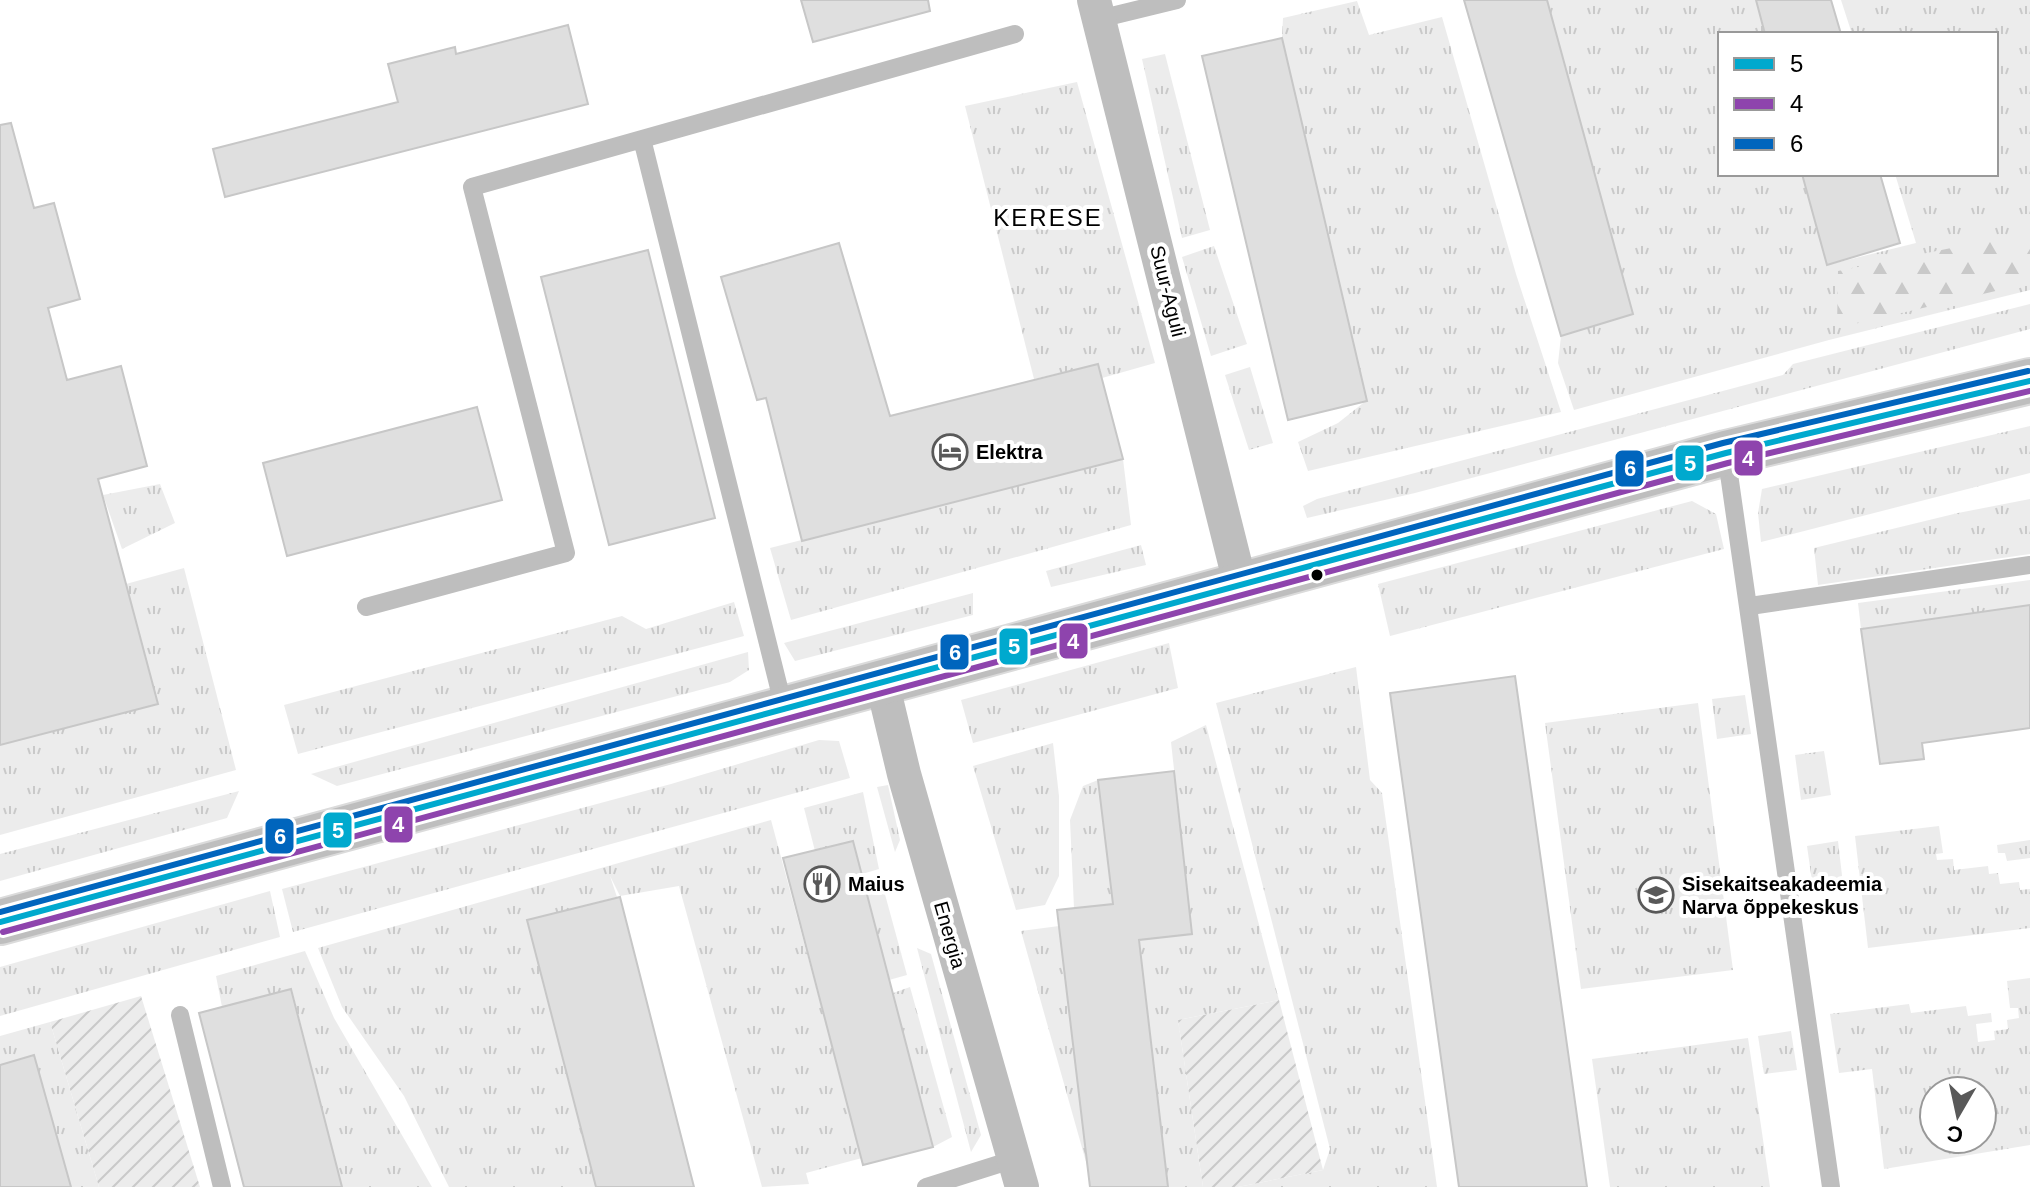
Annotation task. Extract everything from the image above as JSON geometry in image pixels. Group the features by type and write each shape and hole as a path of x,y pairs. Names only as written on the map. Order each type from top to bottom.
{"highway":[{"path":"0,922 1726,453 2030,381"}],"street":[{"name":"Suur-Aguli","path":"1096,10 1240,583"},
{"name":"Energia","path":"882,682 904,774 1018,1173"}],"lane":[{"path":"1096,10 1177,0"},
{"path":"366,607 566,553 472,187 1015,34"},
{"path":"642,139 784,708"},
{"path":"1726,453 1831,1187"},
{"path":"1750,606 2030,565"},
{"path":"180,1015 222,1187"},
{"path":"926,1187 1018,1173"}],"green space":[{"path":"1547,0 1756,0 1764,32 1718,32 1718,176 1803,176 1827,265 1916,243 1896,176 1998,176 1998,32 1851,32 1841,0 2030,0 2030,290 1829,340 1574,410 1558,363 1561,336 1633,314"},
{"path":"1357,1 1369,35 1442,17 1516,274 1561,412 1308,471 1298,442 1338,423 1367,400 1282,38 1283,18"},
{"path":"1165,54 1210,230 1182,238 1142,59"},
{"path":"1077,82 1155,363 1102,378 1098,364 1034,379 965,106"},
{"path":"2030,232 2030,283 1837,328 1838,271"},
{"path":"1214,246 1247,344 1211,356 1182,257"},
{"path":"2030,304 2030,329 1415,493 1307,518 1303,506 1317,499 1783,375 1793,364"},
{"path":"1250,367 1273,443 1249,450 1225,375"},
{"path":"2030,426 2030,473 1761,542 1758,513 1762,489"},
{"path":"1123,459 1131,525 791,620 770,548"},
{"path":"160,484 175,523 122,549 103,495"},
{"path":"2030,499 2030,554 1818,585 1814,548"},
{"path":"1692,501 1716,514 1724,549 1390,636 1378,584"},
{"path":"1141,545 1146,565 1051,587 1046,571"},
{"path":"184,568 236,770 0,835 0,745 157,704 126,584"},
{"path":"2030,580 2030,605 1861,629 1858,603"},
{"path":"973,593 973,615 795,661 784,643"},
{"path":"734,602 744,636 298,754 284,705 622,616 646,629"},
{"path":"1169,643 1178,688 973,743 961,700"},
{"path":"748,652 749,670 730,682 337,786 311,774"},
{"path":"1356,667 1370,780 1382,793 1437,1187 1238,1187 1323,1170 1330,1149 1216,703"},
{"path":"1745,695 1751,734 1717,739 1712,699"},
{"path":"1698,703 1733,970 1581,989 1545,723"},
{"path":"1206,725 1279,1000 1178,1020 1203,1187 1168,1187 1139,940 1192,933 1171,742"},
{"path":"819,740 839,741 850,778 293,932 282,889 671,784"},
{"path":"1053,743 1059,796 1059,876 1045,905 1016,910 973,766"},
{"path":"1824,751 1831,795 1801,800 1795,755"},
{"path":"1098,780 1113,904 1074,908 1070,820 1083,786"},
{"path":"888,785 900,840 895,852 877,787"},
{"path":"239,791 227,818 0,881 0,854"},
{"path":"863,792 879,869 862,874 852,841 815,851 804,808"},
{"path":"771,820 862,1158 806,1173 809,1184 762,1187 679,886 620,896 610,876 617,897 527,920 596,1187 449,1187 404,1096 342,1007 318,948"},
{"path":"1939,826 1943,853 1936,854 1937,860 1953,859 1954,870 1988,866 1989,874 1998,873 2000,884 2019,882 2020,890 2030,889 2030,928 1868,948 1855,836"},
{"path":"2030,840 2030,858 2007,861 2005,853 1998,853 1997,845"},
{"path":"1838,841 1843,884 1813,888 1807,846"},
{"path":"883,887 907,975 889,980 866,892"},
{"path":"270,891 280,937 0,1016 0,967"},
{"path":"1059,926 1088,1169 1021,931"},
{"path":"917,948 931,954 981,1135 971,1152"},
{"path":"305,951 334,1018 432,1187 342,1187 292,990 222,1007 216,976"},
{"path":"2030,978 2030,1145 1998,1150 1998,1075 1918,1075 1918,1155 1969,1155 1884,1169 1872,1069 1839,1073 1830,1014 1909,1004 1911,1013 1966,1006 1968,1016 1991,1013 1992,1022 1976,1024 1978,1042 1995,1040 1994,1031 2008,1029 2007,1020 2019,1018 2018,1008 2010,1008 2007,981"},
{"path":"910,987 952,1137 933,1147 893,993"},
{"path":"141,996 200,1187 99,1187 50,1022"},
{"path":"1279,1000 1323,1170 1238,1187 1203,1187 1178,1020"},
{"path":"50,1022 99,1187 71,1187 34,1056 0,1065 0,1036"},
{"path":"1791,1031 1797,1070 1764,1074 1758,1036"},
{"path":"1748,1038 1770,1187 1610,1187 1592,1059"}],"building":[{"path":"801,0 928,0 930,11 813,42"},
{"path":"1464,0 1547,0 1633,314 1561,336"},
{"path":"1756,0 1831,0 1840,32 1764,32"},
{"path":"568,25 588,104 225,197 213,149 398,102 388,64 455,47 456,54"},
{"path":"1282,38 1367,401 1288,420 1202,56"},
{"path":"11,123 34,208 54,203 80,299 48,308 67,380 121,366 147,466 98,479 158,704 0,745 0,125"},
{"path":"1803,176 1881,176 1900,243 1827,265"},
{"name":"Elektra","path":"839,243 890,416 1098,364 1123,459 802,541 766,398 757,400 721,277"},
{"path":"648,250 715,518 609,545 541,277"},
{"path":"477,407 502,500 287,556 263,463"},
{"path":"2030,605 2030,728 1922,743 1924,759 1880,764 1861,629"},
{"path":"1515,676 1587,1187 1459,1187 1390,693"},
{"path":"1174,771 1192,934 1139,940 1168,1187 1090,1187 1057,910 1113,904 1098,780"},
{"path":"853,841 933,1147 863,1165 783,858"},
{"path":"620,897 694,1187 596,1187 527,920"},
{"path":"291,989 342,1187 244,1187 199,1013"},
{"path":"34,1055 71,1187 0,1187 0,1065"}],"transit line":[{"name":"6","path":"0,912 1723,443 2028,371"},
{"name":"5","path":"0,922 1726,453 2030,381"},
{"name":"4","path":"3,932 1728,463 2030,391"}],"place":[{"name":"Elektra","path":"950,452"},
{"name":"Maius","path":"822,884"},
{"name":"Sisekaitseakadeemia Narva õppekeskus","path":"1656,895"}],"district":[{"name":"KERESE","path":"1048,217"}]}
